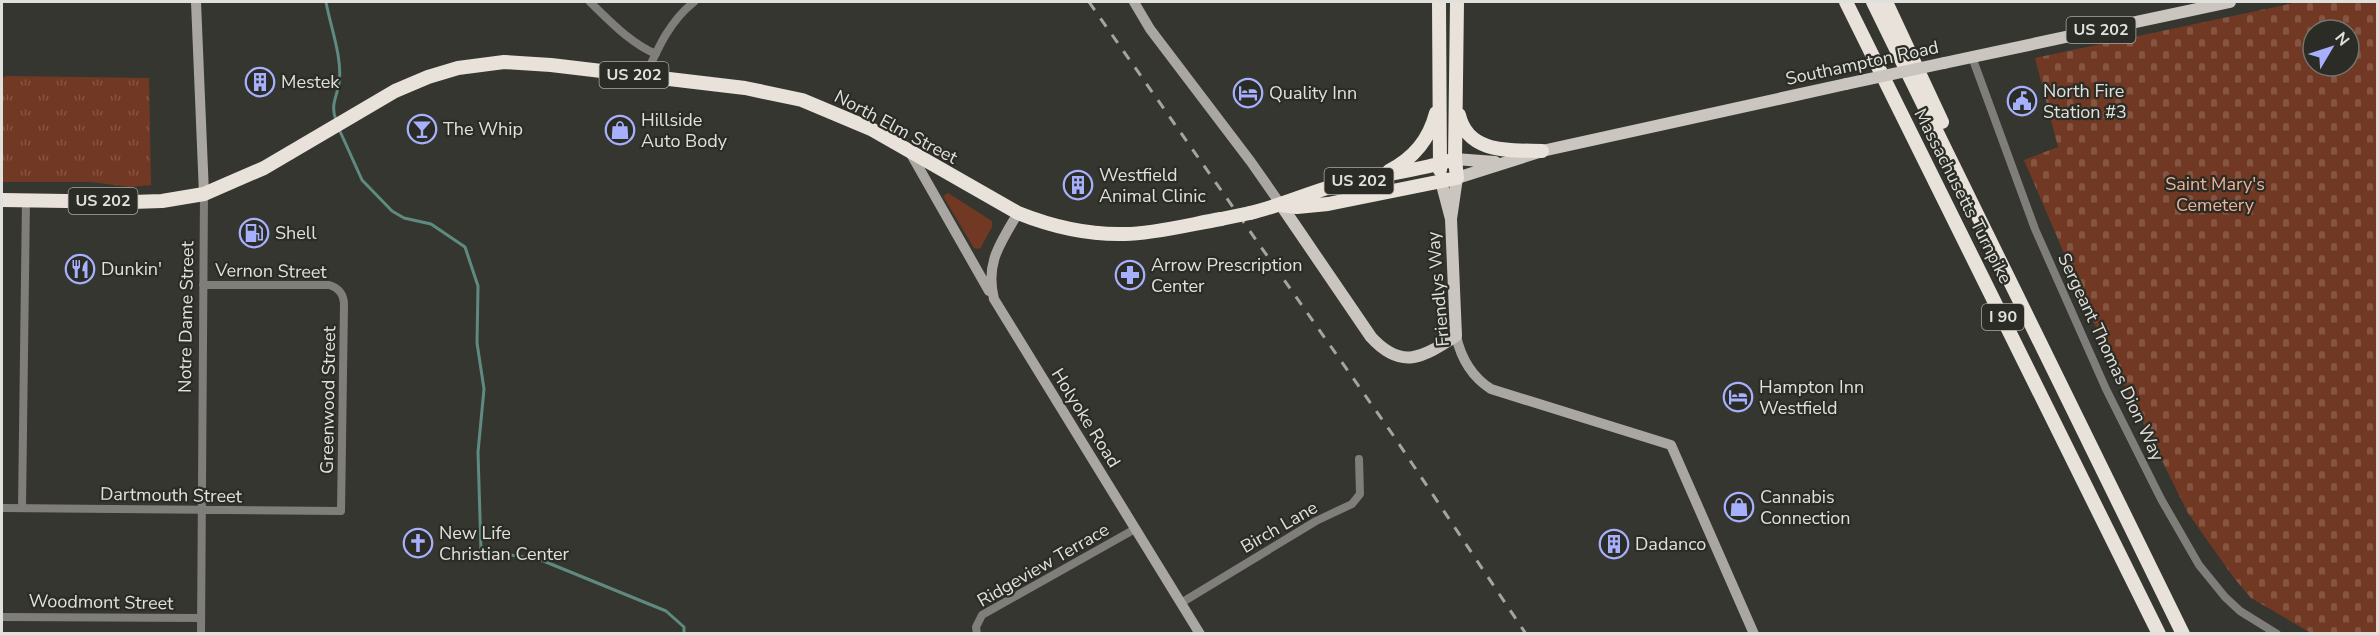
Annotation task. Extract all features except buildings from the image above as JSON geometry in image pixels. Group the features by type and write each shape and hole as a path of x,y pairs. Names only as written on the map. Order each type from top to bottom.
{"highway":[{"path":"1377,177 1405,161 1424,142 1432,127 1441,87 1439,2"},
{"name":"Friendlys Way","path":"1457,2 1455,159 1457,178"},
{"path":"1841,2 1877,65"},
{"name":"Massachusetts Turnpike","path":"1846,2 2159,633"},
{"name":"Massachusetts Turnpike","path":"1873,2 2183,633"},
{"path":"1886,2 1977,196 2012,284"},
{"name":"North Elm Street","path":"2,200 132,202 162,201 204,194 264,168 406,86 428,77 504,62 745,88 802,100 871,129 911,154 1018,213 1042,223 1076,231 1127,234 1221,219"},
{"name":"Friendlys Way","path":"1441,87 1439,164 1441,182"},
{"path":"1456,101 1463,128 1478,142 1501,150 1542,151"},
{"name":"Southampton Road","path":"1221,219 1281,205 1336,185 1455,159"},
{"name":"Southampton Road","path":"1281,205 1312,206 1457,178"}],"main road":[{"name":"Southampton Road","path":"1457,178 1542,151 1972,57 2192,6 2230,2"},
{"name":"Southampton Road","path":"1455,159 1502,163"},
{"name":"Friendlys Way","path":"1456,336 1451,219 1457,178"},
{"name":"Friendlys Way","path":"1441,182 1451,219"},
{"path":"1281,205 1363,326 1388,353 1401,359 1418,356 1456,336"}],"street":[{"name":"Notre Dame Street","path":"196,2 204,194 201,633"},
{"path":"590,2 622,32 643,48 656,54"},
{"path":"645,77 672,23 694,2"},
{"path":"1134,2 1160,44 1251,162 1281,205"},
{"name":"Sergeant Thomas Dion Way","path":"1972,57 2035,229 2106,389 2161,499 2199,565 2225,597 2240,611 2277,633"},
{"path":"911,154 994,299"},
{"path":"22,508 26,200"},
{"name":"Holyoke Road","path":"1018,213 993,259 990,284 994,299 1200,633"},
{"name":"Vernon Street","path":"202,285 325,285 339,290"},
{"name":"Greenwood Street","path":"339,290 344,305 341,511"},
{"name":"Friendlys Way","path":"1456,336 1462,355 1478,378 1491,389 1671,445 1754,633"},
{"name":"Birch Lane","path":"1181,603 1317,521 1352,504 1360,494 1359,459"},
{"name":"Dartmouth Street","path":"2,508 341,511"},
{"name":"Ridgeview Terrace","path":"977,633 976,627 982,615 1135,529"},
{"name":"Woodmont Street","path":"2,616 201,618"}],"green space":[{"name":"Saint Mary's Cemetery","path":"2298,2 2377,2 2377,633 2311,633 2251,598 2188,513 2098,332 2024,160 2058,147 2035,58"},
{"path":"6,76 149,78 151,185 130,187 91,182 2,182 2,78"},
{"path":"948,193 992,221 992,227 980,249 974,248 943,196"}],"waterway":[{"path":"326,2 336,42 340,74 334,105 336,120"},
{"path":"339,129 362,180 392,211 404,218 431,224 465,247 478,286 477,343 484,389 478,452 481,550 541,560 666,611 684,627 684,634"}],"railway":[{"path":"1089,2 1393,435 1526,634"}],"place":[{"name":"Mestek","path":"260,82"},
{"name":"Quality Inn","path":"1248,93"},
{"name":"North Fire Station #3","path":"2022,101"},
{"name":"The Whip","path":"422,129"},
{"name":"Hillside Auto Body","path":"620,130"},
{"name":"Westfield Animal Clinic","path":"1078,185"},
{"name":"Shell","path":"254,233"},
{"name":"Dunkin'","path":"80,269"},
{"name":"Arrow Prescription Center","path":"1130,275"},
{"name":"Hampton Inn Westfield","path":"1738,397"},
{"name":"Cannabis Connection","path":"1739,507"},
{"name":"New Life Christian Center","path":"418,543"},
{"name":"Dadanco","path":"1614,544"}]}
